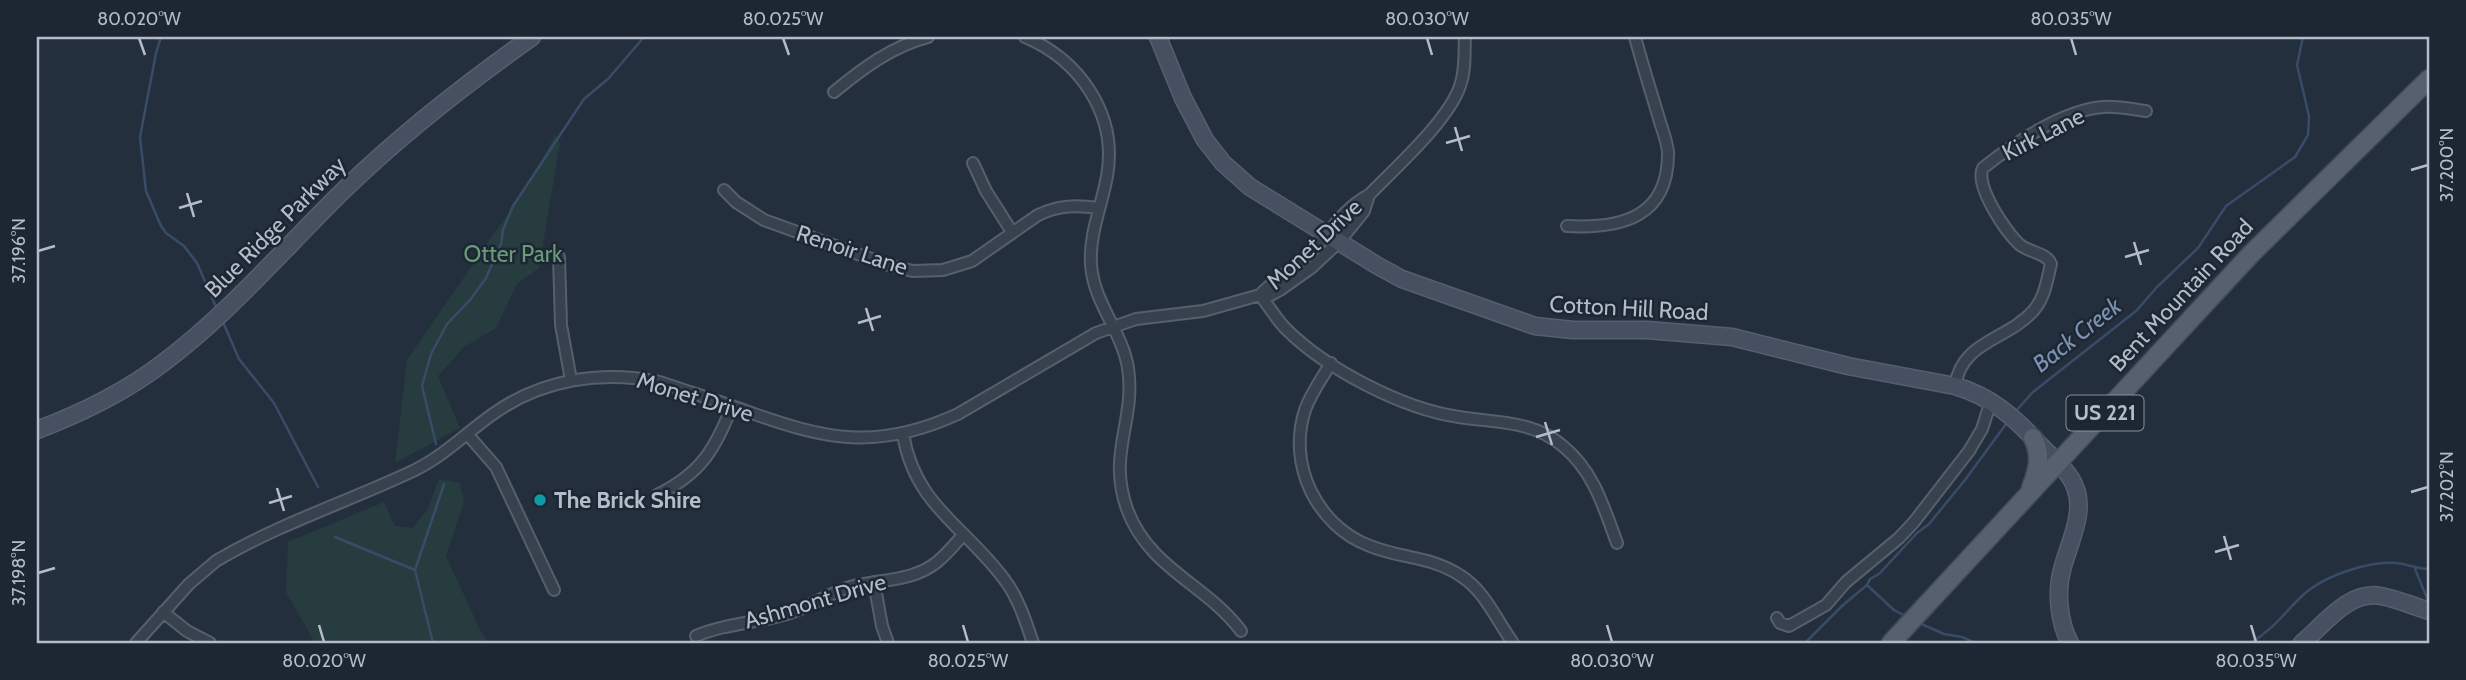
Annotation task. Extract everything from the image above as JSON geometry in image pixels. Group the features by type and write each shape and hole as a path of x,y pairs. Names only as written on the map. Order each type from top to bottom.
{"main road":[{"name":"Bent Mountain Road","path":"1891,643 2251,254 2429,79"},
{"path":"2028,497 2039,459 2034,438"}],"street":[{"name":"Blue Ridge Parkway","path":"37,430 109,397 162,364 189,343 394,144 449,98 532,37"},
{"path":"834,92 886,54 928,37"},
{"path":"1025,37 1049,48 1078,73 1104,119 1109,153 1108,172 1094,227 1091,264 1098,294 1127,365 1129,396 1121,437 1119,467 1129,513 1146,545 1158,559 1219,605 1241,631"},
{"name":"Cotton Hill Road","path":"1158,37 1183,98 1205,140 1223,163 1250,187 1402,279 1535,326 1573,330 1647,330 1731,337 1848,366 1955,386 2005,410 2058,464 2075,486 2078,512 2059,588 2064,630 2070,643"},
{"name":"Monet Drive","path":"1260,295 1304,259 1354,202 1369,195 1448,111 1460,86 1465,67 1465,37"},
{"path":"1567,226 1597,228 1614,225 1646,211 1661,193 1666,177 1668,149 1635,37"},
{"name":"Kirk Lane","path":"1955,386 1957,373 1969,355 2012,328 2034,310 2045,291 2051,264 2046,257 2022,247 2004,227 1983,186 1980,176 1983,168 2026,137 2081,111 2104,107 2146,111"},
{"path":"973,163 985,191 1012,232"},
{"name":"Renoir Lane","path":"724,190 749,212 764,220 888,265 914,271 958,267 982,255 1012,232 1050,209 1078,205 1099,208"},
{"name":"Monet Drive","path":"136,643 200,573 230,553 427,464 512,401 549,386 601,376 641,378 815,434 861,439 903,434 958,414 1113,326 1147,317 1214,309 1260,295 1271,295 1296,280 1339,242 1364,211 1369,195"},
{"path":"559,257 561,325 570,380"},
{"path":"1260,295 1287,330 1331,363 1368,385 1414,406 1459,417 1515,423 1548,436 1574,456 1586,471 1596,488 1617,543"},
{"path":"1331,363 1311,396 1301,424 1303,470 1315,500 1335,525 1359,542 1434,562 1464,577 1476,588 1513,643"},
{"path":"1777,618 1780,623 1789,626 1822,608 1846,582 1899,538 1969,451 1982,429 1991,401"},
{"path":"657,495 686,479 708,458 732,406"},
{"path":"903,434 911,466 923,490 1005,580 1024,615 1033,643"},
{"path":"468,435 496,467 554,590"},
{"name":"Ashmont Drive","path":"696,636 715,628 792,612 841,590 909,576 936,563 963,535"},
{"path":"874,582 888,643"},
{"path":"2302,643 2342,608 2363,597 2379,596 2429,611"},
{"path":"163,612 187,631 210,643"}],"green space":[{"name":"Otter Park","path":"555,135 560,143 539,268 517,284 496,328 464,347 438,376 460,428 395,463 407,360 533,177"},
{"path":"439,479 460,483 464,502 446,556 486,638 485,643 315,643 286,592 288,542 384,502 395,526 413,528 428,508"}],"waterway":[{"path":"161,37 140,137 146,191 161,226 184,246 197,263 216,307"},
{"path":"436,444 422,386 431,354 447,324 486,278 501,244 503,230 513,206 584,99 608,79 644,37"},
{"name":"Back Creek","path":"2015,412 2033,392 2136,311 2198,248 2226,206 2295,157 2308,135 2309,116 2297,65 2303,37"},
{"path":"223,322 239,359 274,403 318,487"},
{"name":"Back Creek","path":"1805,643 1929,524 2009,420"},
{"path":"415,570 444,484"},
{"path":"335,537 415,570 433,643"},
{"path":"2250,643 2311,589 2349,570 2391,563 2429,569"},
{"path":"2415,569 2429,603"},
{"path":"1867,585 1894,610 1907,617"},
{"path":"1919,623 1975,643"}],"place":[{"name":"The Brick Shire","path":"540,500"}]}
